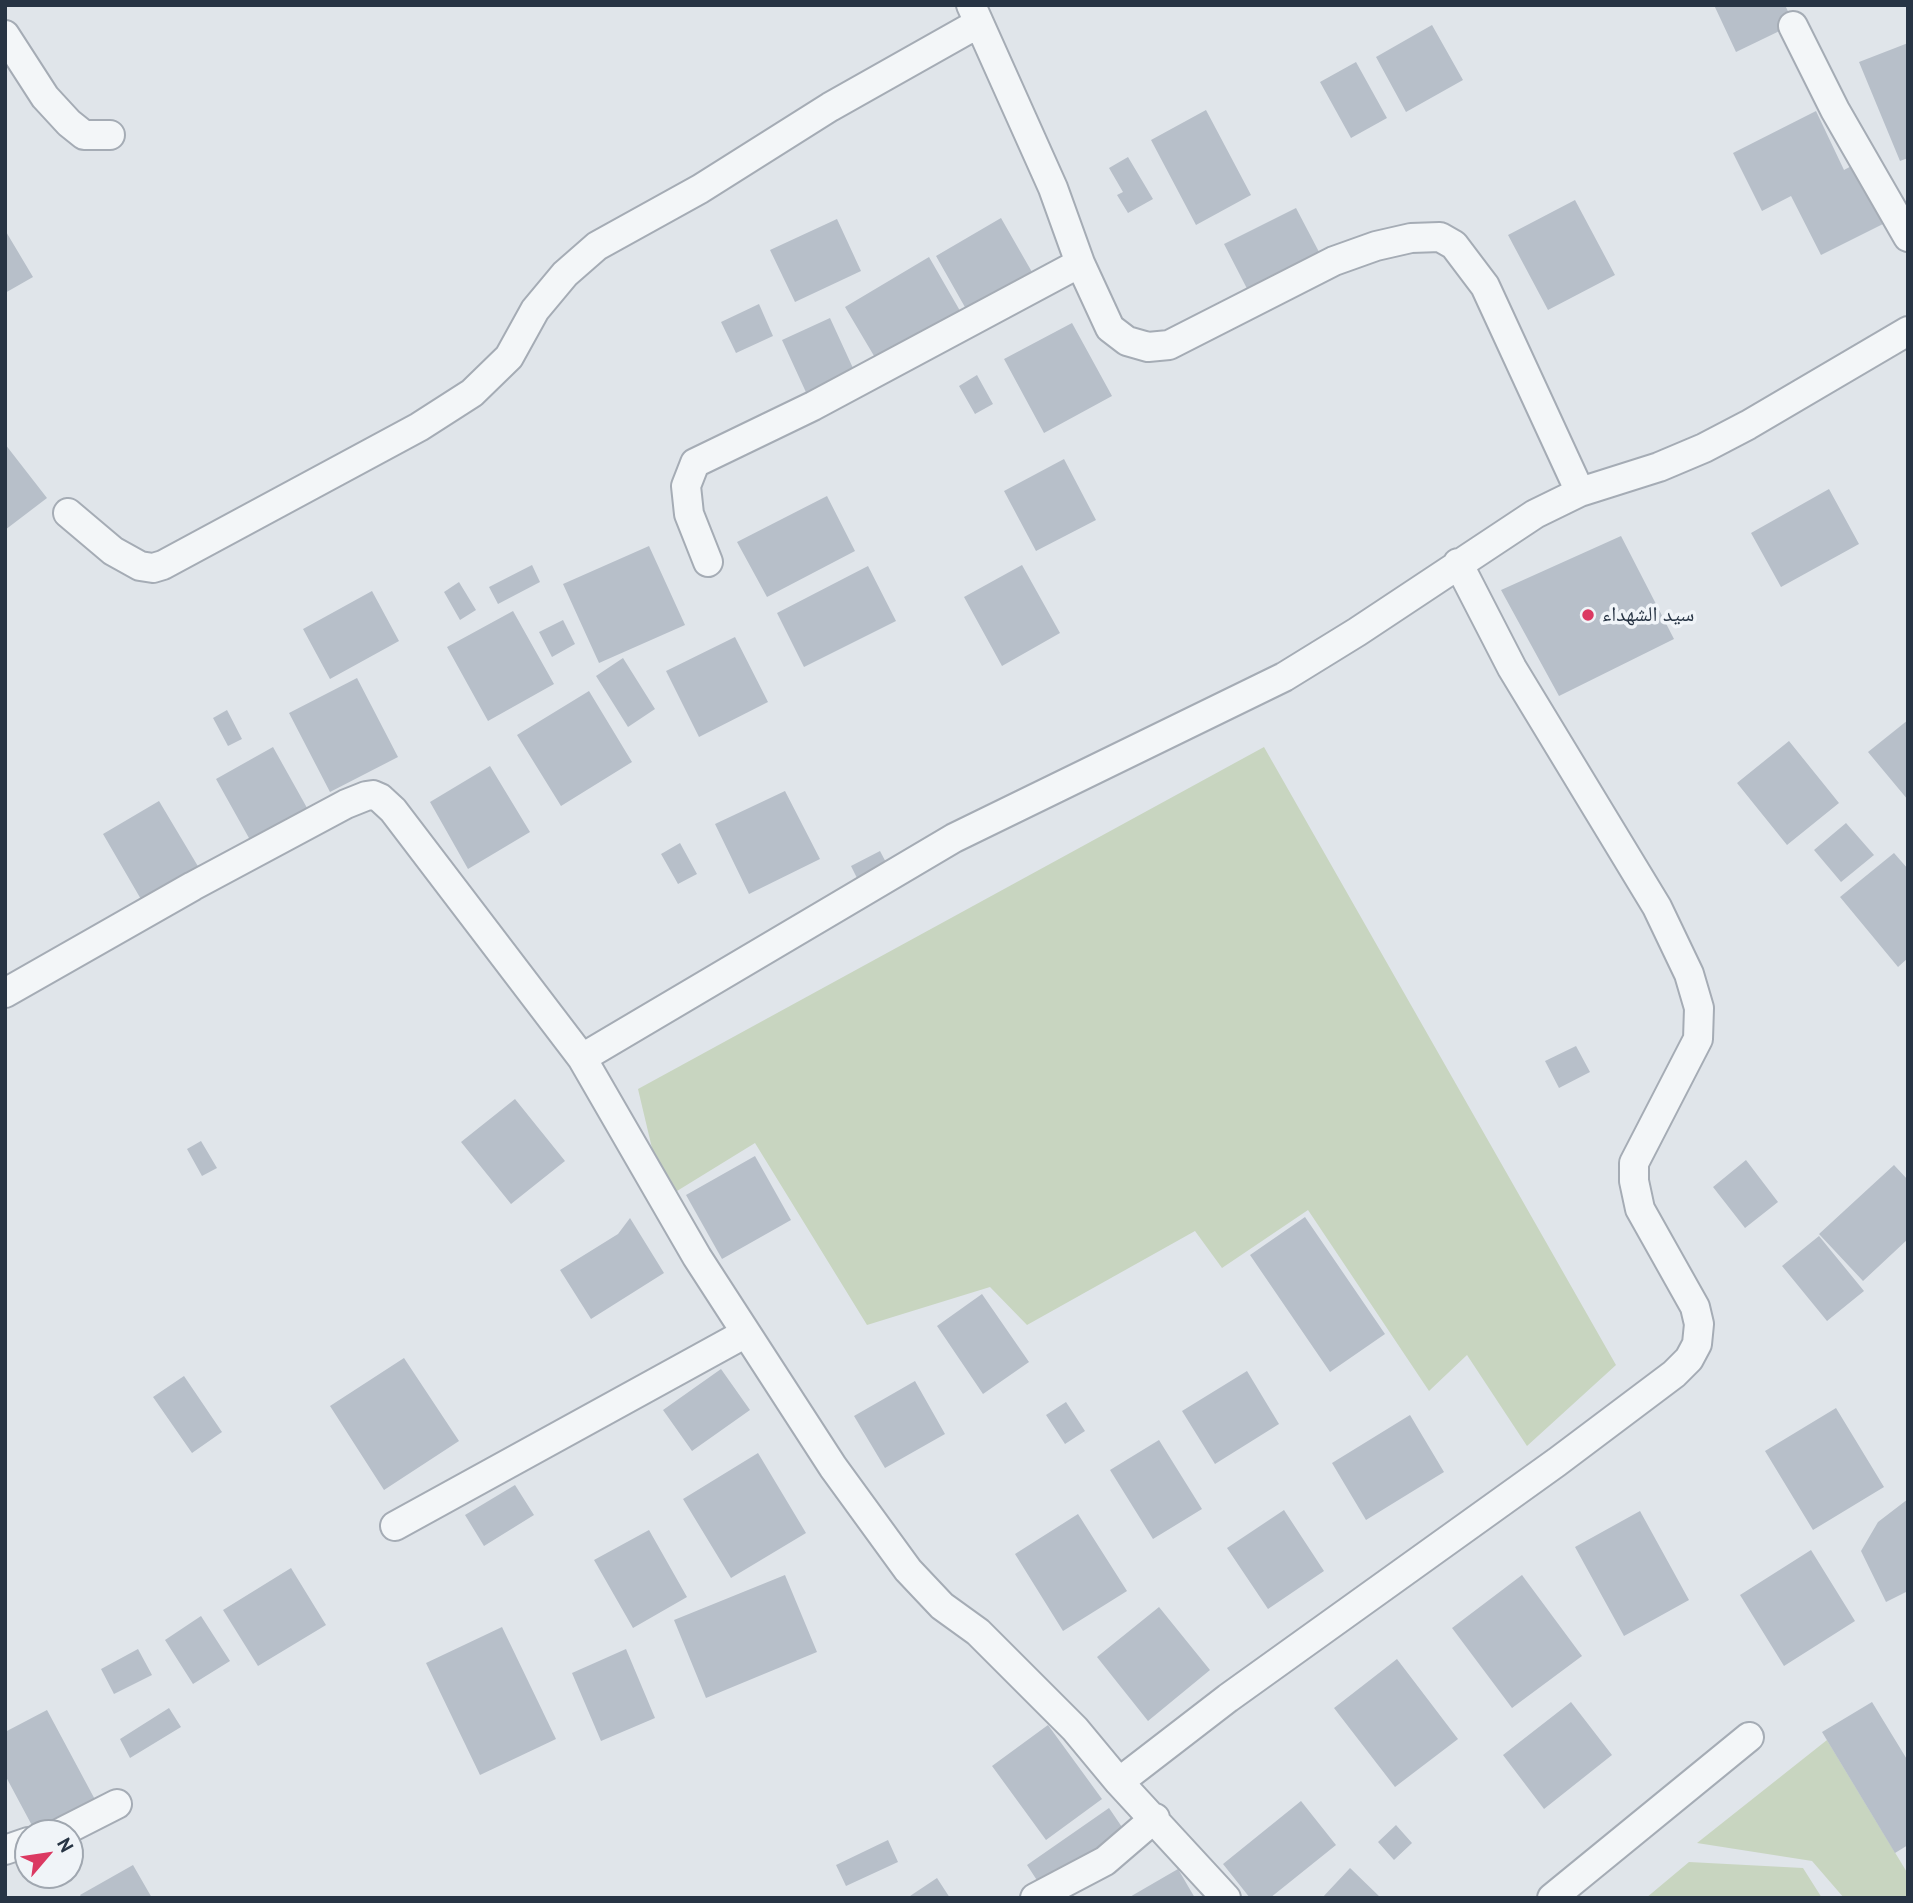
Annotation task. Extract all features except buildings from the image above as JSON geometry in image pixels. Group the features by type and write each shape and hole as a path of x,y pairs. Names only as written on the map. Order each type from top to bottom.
{"street":[{"path":"68,513 113,551 140,566 153,568 200,546 419,427 472,393 509,357 536,310 565,275 597,246 700,189 975,14 1053,188 1080,263 1110,328 1127,341 1148,347 1169,345 1334,261 1411,237 1440,237 1454,245 1485,286 1580,492"},
{"path":"1793,26 1835,110 1908,237"},
{"path":"5,35 45,97 69,123 84,135 110,135"},
{"path":"708,562 689,514 685,486 695,463 813,406 1080,263"},
{"path":"582,1058 954,838 1284,677 1535,514 1580,492 1658,467 1704,448 1908,331"},
{"path":"1119,1782 1228,1698 1653,1390 1689,1359 1697,1343 1699,1324 1695,1307 1640,1209 1634,1181 1634,1163 1698,1039 1699,1008 1693,985 1657,907 1512,668 1458,563"},
{"path":"5,993 193,886 346,804 373,795 380,798 393,810 582,1058 697,1257 833,1467 908,1570 942,1606 978,1632 1075,1729 1119,1782 1226,1898"},
{"path":"395,1526 746,1332"},
{"path":"1552,1898 1749,1737"},
{"path":"84,1821 117,1804"},
{"path":"1035,1898 1105,1861 1154,1818"}],"green space":[{"path":"1264,747 1616,1365 1527,1446 1467,1355 1429,1391 1308,1210 1222,1268 1195,1231 1027,1325 990,1287 867,1325 755,1143 664,1199 638,1089"},
{"path":"1827,1740 1908,1874 1908,1898 1844,1898 1812,1861 1697,1843"},
{"path":"1689,1862 1803,1868 1822,1898 1646,1898"}],"place":[{"name":"سيد الشهداء","path":"1588,615"}]}
